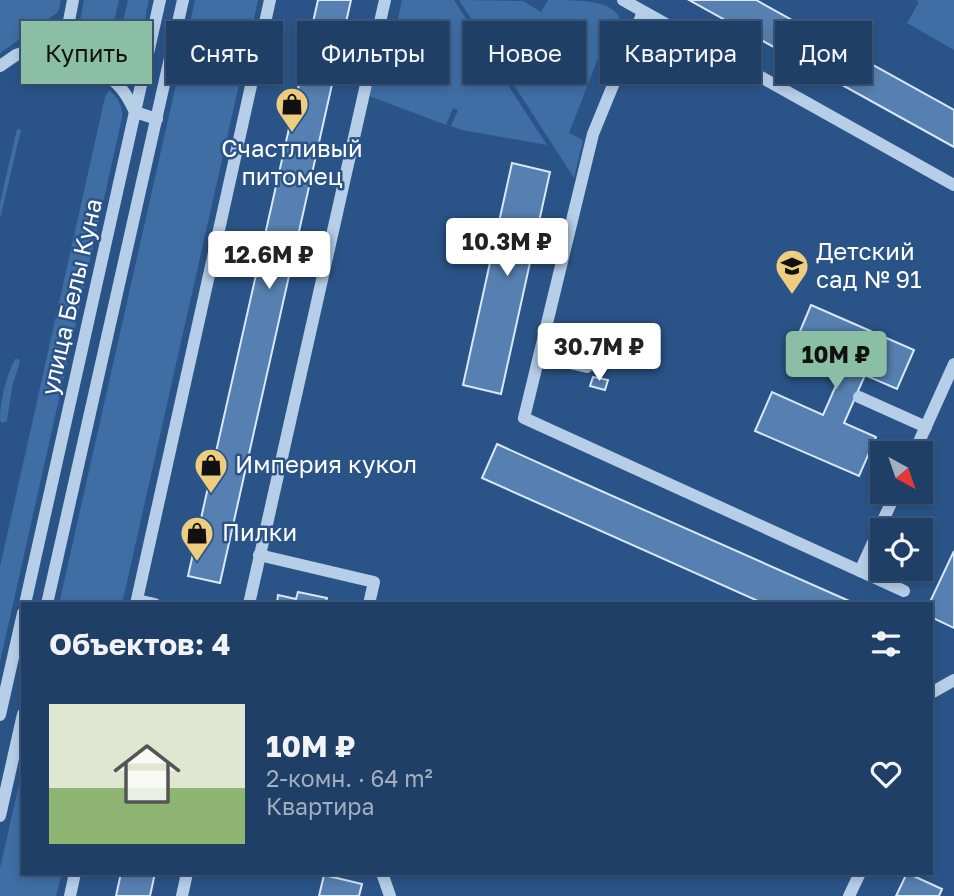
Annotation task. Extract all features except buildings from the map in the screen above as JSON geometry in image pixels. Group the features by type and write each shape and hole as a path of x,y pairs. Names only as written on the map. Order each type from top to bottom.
{"street":[{"path":"69,21 73,0"},
{"name":"улица Белы Куна","path":"25,602 160,0"},
{"name":"улица Белы Куна","path":"47,602 183,0"},
{"path":"137,602 270,0"},
{"path":"249,602 385,0"},
{"path":"623,0 954,185"},
{"path":"643,12 593,134 524,418 904,591"},
{"path":"0,66 21,54"},
{"path":"119,84 135,112 157,118"},
{"path":"539,356 587,368"},
{"path":"920,441 954,364"},
{"path":"859,397 926,427"},
{"path":"860,571 891,504"},
{"path":"259,555 374,582 369,602"},
{"path":"0,715 21,622"},
{"path":"933,692 954,680"},
{"path":"0,816 21,723"},
{"path":"70,896 75,875"},
{"path":"182,896 187,875"},
{"path":"383,875 390,896"},
{"path":"849,896 859,875"}],"shaded area":[{"path":"0,0 61,0 57,13 46,21 21,21 21,38 0,53"},
{"path":"84,0 119,0 114,21 80,21"},
{"path":"128,0 149,0 145,21 123,21"},
{"path":"195,0 258,0 253,21 190,21"},
{"path":"402,0 454,0 467,21 463,21 463,84 507,84 547,145 451,126 458,110 453,108 446,125 369,96 372,84 449,84 449,21 397,21"},
{"path":"459,0 523,1 541,12 548,0 581,1 607,6 616,13 620,21 600,21 600,53 569,133 583,140 574,178 513,84 586,84 586,21 473,21"},
{"path":"916,0 954,0 954,50 907,23 919,2"},
{"path":"176,84 239,84 122,602 59,602"},
{"path":"109,90 119,103 122,118 0,662 0,567 105,97"},
{"path":"17,129 21,130 0,219 0,203"},
{"path":"15,359 20,362 12,387 7,421 3,423 0,421 2,397"},
{"path":"21,776 21,875 61,875 56,896 0,896 0,868"}],"place":[{"name":"Счастливый питомец","path":"292,134"},
{"name":"Детский сад № 91","path":"792,296"},
{"name":"Империя кукол","path":"211,495"},
{"name":"Пилки","path":"197,563"}]}
